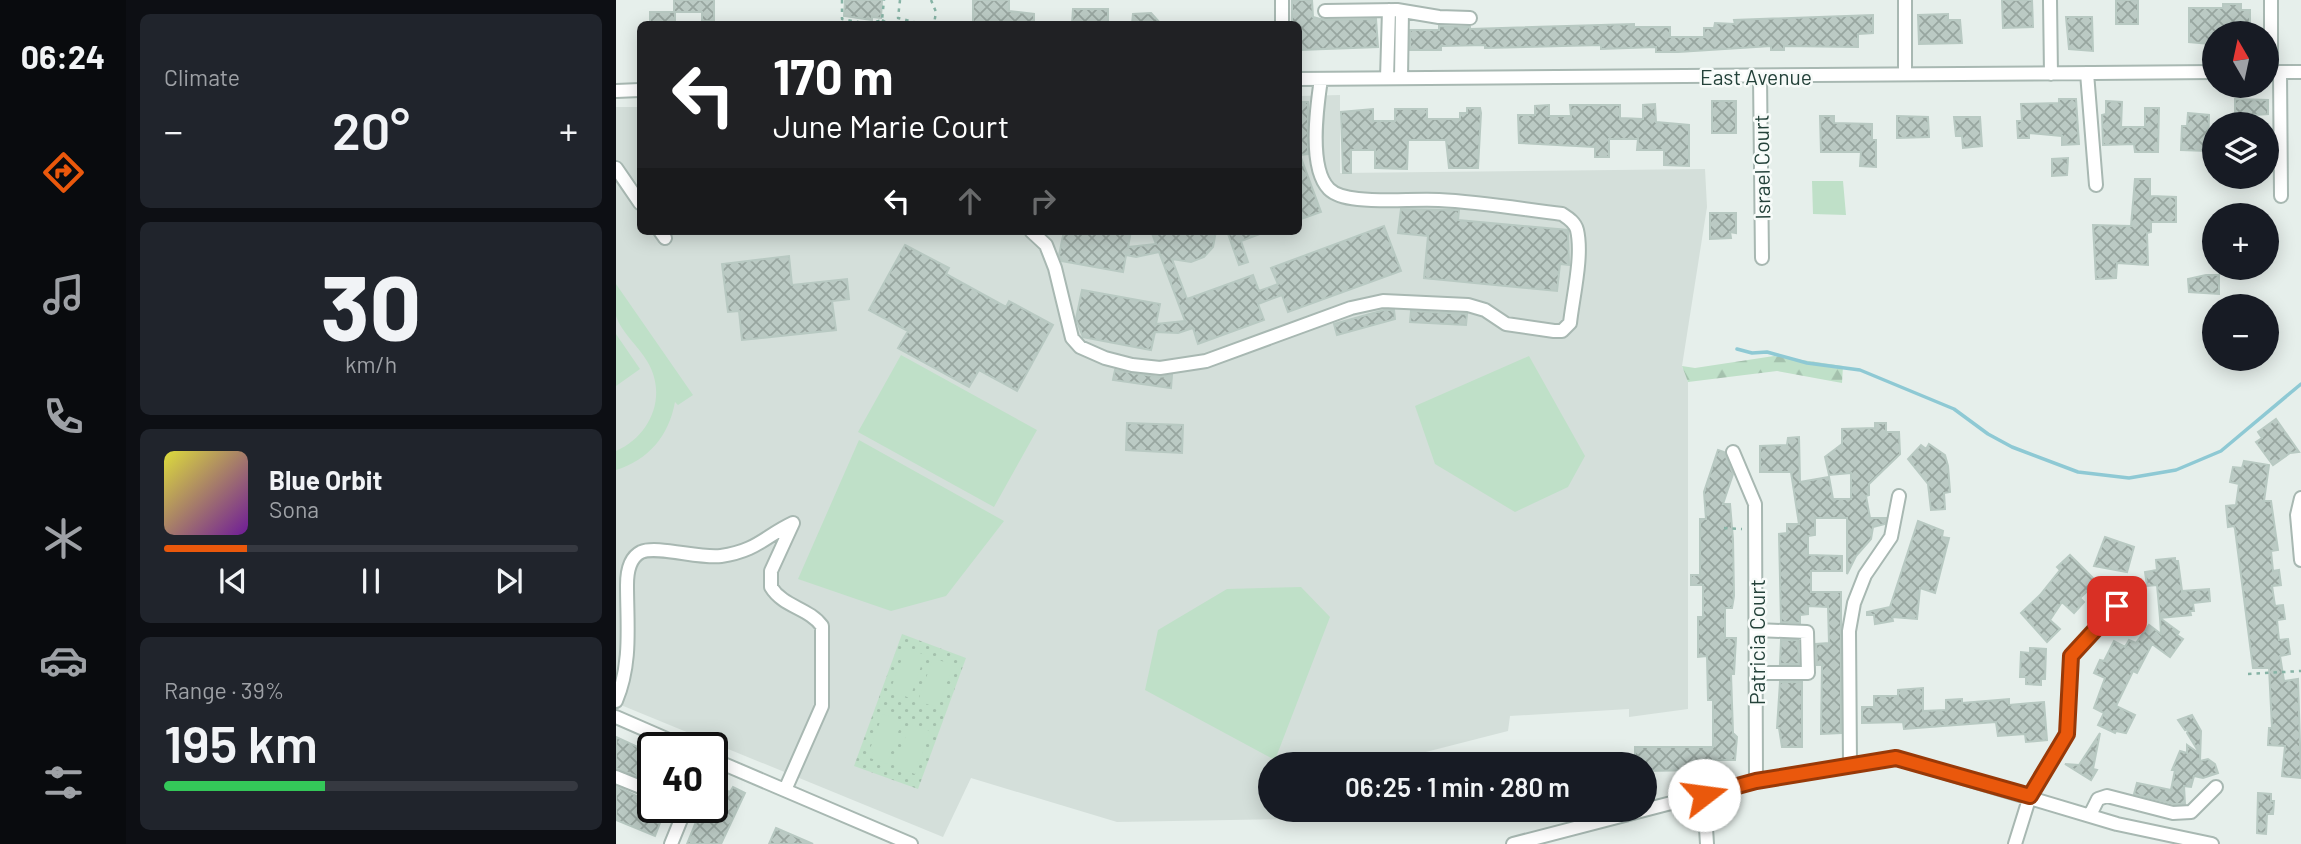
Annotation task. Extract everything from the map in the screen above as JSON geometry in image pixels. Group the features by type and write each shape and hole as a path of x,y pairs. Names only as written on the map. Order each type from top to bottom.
{"street":[{"path":"1282,0 1282,21"},
{"path":"1905,0 1905,74"},
{"path":"2050,0 2051,74"},
{"path":"2271,0 2271,21"},
{"path":"1387,78 1388,10"},
{"path":"1325,11 1388,10 1470,18"},
{"path":"1401,78 1402,11"},
{"name":"East Avenue","path":"1302,79 2202,72"},
{"path":"2279,72 2301,72"},
{"path":"2087,73 2096,185"},
{"name":"Israel Court","path":"1760,76 1762,258"},
{"path":"1035,235 1046,245 1055,268 1072,338 1080,347 1105,358 1132,365 1160,368 1195,364 1351,308 1383,301 1468,305 1485,310 1506,324 1562,331 1570,323 1576,281 1577,229 1572,220 1562,214 1440,200 1360,200 1342,197 1330,190 1322,179 1318,165 1316,112 1321,79"},
{"path":"616,91 637,90"},
{"path":"2274,98 2281,196"},
{"path":"616,168 637,199"},
{"name":"Patricia Court","path":"1733,452 1755,504 1756,781"},
{"path":"1850,764 1849,631 1854,603 1865,575 1891,537 1899,496"},
{"path":"2301,498 2297,515 2301,560"},
{"path":"616,701 628,658 628,572 637,555 648,550 702,557 731,554 758,546 793,523 771,571 771,587 781,599 812,616 822,626 822,696 819,717 785,790"},
{"path":"2015,844 2030,796 2067,734 2071,656 2117,606"},
{"path":"1756,630 1807,632 1808,673 1756,673"},
{"path":"616,717 650,732"},
{"path":"1513,844 1756,781 1896,758 2117,824 2204,843"},
{"path":"728,766 912,844"},
{"path":"616,777 637,786"},
{"path":"2090,815 2098,799 2107,796 2173,813 2191,812 2216,787"},
{"path":"1704,795 1707,844"},
{"path":"671,844 680,823"}],"path":[{"path":"842,0 842,19 852,21"},
{"path":"879,21 884,0"},
{"path":"900,0 898,18 910,21"},
{"path":"930,0 934,21"},
{"path":"935,15 944,16"},
{"path":"1724,528 1745,528"},
{"path":"2248,674 2301,671"}],"shaded area":[{"path":"1340,95 1340,173 1705,169 1707,207 1682,366 1688,382 1688,709 1629,717 1629,709 1510,716 1508,731 1426,752 1258,752 1258,820 1117,822 971,778 943,837 728,749 728,732 687,732 616,703 616,107 637,107 637,235 1302,235 1302,96"}],"green space":[{"path":"1812,181 1843,181 1846,215 1813,214"},
{"path":"616,284 693,395 678,405 675,402 668,425 648,453 616,470 616,451 639,435 647,425 656,400 656,387 647,361 616,316"},
{"path":"616,334 640,369 616,386"},
{"path":"901,355 1037,430 994,507 858,432"},
{"path":"1529,356 1585,456 1568,487 1515,512 1435,464 1415,406"},
{"path":"1774,356 1843,366 1842,383 1777,371 1688,382 1682,366 1695,368"},
{"path":"859,440 1004,521 946,596 891,611 798,579"},
{"path":"1301,587 1330,617 1278,752 1260,752 1145,690 1158,630 1227,589"},
{"path":"902,634 966,658 918,789 854,766"},
{"path":"906,648 925,655 910,698 890,691"},
{"path":"933,658 953,665 938,708 918,701"},
{"path":"883,714 902,721 887,764 867,757"},
{"path":"910,724 930,731 915,774 895,767"}],"building":[{"path":"674,0 714,0 714,21 702,21 702,12 675,12 675,21 650,21 650,12 674,12"},
{"path":"882,0 881,18 872,17 872,20 844,16 845,1"},
{"path":"973,0 1009,0 1009,11 1034,14 1034,21 973,21"},
{"path":"1292,0 1312,0 1313,17 1324,20 1376,19 1378,47 1302,50 1302,21 1292,21"},
{"path":"2002,0 2032,0 2033,27 2003,28"},
{"path":"2116,0 2138,0 2138,24 2116,24"},
{"path":"2223,4 2241,4 2241,10 2250,10 2250,21 2202,21 2202,43 2189,42 2189,8 2223,8"},
{"path":"1073,9 1108,9 1108,21 1072,21"},
{"path":"1151,13 1158,21 1132,21 1133,14"},
{"path":"1948,14 1948,20 1960,20 1962,43 1919,44 1918,15"},
{"path":"1873,15 1873,33 1858,34 1858,47 1784,46 1784,50 1771,50 1771,46 1656,52 1656,47 1601,49 1601,45 1485,48 1485,45 1410,50 1410,30 1439,30 1439,26 1470,29 1634,24 1634,27 1670,27 1670,37 1704,37 1704,28 1714,28 1715,23 1735,24 1734,20"},
{"path":"2066,17 2092,17 2093,51 2069,49"},
{"path":"2059,99 2076,99 2079,144 2062,145 2062,136 2029,133 2029,138 2018,138 2017,121 2022,121 2021,104 2059,103"},
{"path":"2235,99 2268,100 2268,112 2235,112"},
{"path":"1712,101 1736,101 1736,133 1712,133"},
{"path":"2106,101 2122,102 2121,127 2145,127 2145,108 2159,108 2158,152 2135,152 2134,144 2103,145 2102,115 2106,114"},
{"path":"1302,102 1308,102 1308,154 1302,155"},
{"path":"1655,104 1656,122 1689,125 1689,166 1664,165 1664,150 1637,150 1638,139 1609,139 1609,157 1595,157 1595,147 1519,143 1518,115 1535,115 1535,106 1549,105 1549,116 1571,116 1570,105 1620,105 1620,118 1643,119 1643,105"},
{"path":"1467,108 1480,108 1481,113 1478,168 1449,168 1446,140 1408,140 1407,169 1375,168 1375,150 1351,150 1351,173 1343,173 1341,112 1373,109 1373,121 1395,121 1395,109 1427,109 1427,119 1460,119 1460,113 1467,113"},
{"path":"2188,113 2202,114 2202,151 2181,150 2182,126 2187,126"},
{"path":"1820,116 1834,116 1834,123 1872,124 1872,140 1876,140 1876,167 1860,166 1861,152 1821,152"},
{"path":"1897,116 1928,117 1929,137 1897,138"},
{"path":"1954,117 1980,117 1982,146 1963,148 1962,136 1956,136"},
{"path":"2068,158 2067,175 2052,176 2052,159"},
{"path":"1302,160 1321,212 1302,219"},
{"path":"2135,179 2150,179 2150,196 2176,197 2176,222 2151,222 2151,232 2147,233 2148,265 2117,263 2116,278 2096,279 2093,225 2131,226"},
{"path":"1401,209 1459,210 1458,220 1568,230 1569,265 1560,264 1557,291 1424,278 1428,236 1398,233"},
{"path":"1710,213 1736,213 1736,233 1730,232 1731,238 1710,239"},
{"path":"1384,226 1401,271 1288,312 1282,295 1258,304 1264,320 1198,344 1193,328 1178,333 1155,332 1151,350 1083,337 1076,319 1082,290 1160,304 1156,324 1185,321 1159,252 1136,257 1126,255 1123,272 1062,261 1059,255 1063,235 1130,235 1128,247 1156,244 1153,235 1215,235 1213,247 1204,257 1191,262 1172,259 1187,299 1253,275 1259,291 1278,284 1271,268"},
{"path":"1228,235 1257,235 1241,241 1248,262 1239,265"},
{"path":"905,245 949,268 946,274 1006,307 1009,301 1053,325 1017,391 979,370 969,387 898,348 908,331 869,310"},
{"path":"789,256 792,285 847,279 849,299 832,301 836,330 742,340 739,311 728,312 722,264"},
{"path":"2202,276 2202,280 2219,280 2219,294 2189,292 2188,279"},
{"path":"1384,310 1394,310 1395,319 1337,335 1334,324"},
{"path":"1411,311 1467,314 1466,325 1410,322"},
{"path":"1115,370 1159,377 1172,375 1171,388 1113,380"},
{"path":"2276,419 2299,452 2290,453 2273,465 2256,442 2262,438 2258,432"},
{"path":"1127,423 1183,425 1182,453 1126,450"},
{"path":"1875,423 1886,423 1886,432 1899,432 1900,454 1869,484 1869,495 1866,496 1870,518 1886,518 1885,524 1873,527 1871,539 1856,556 1847,574 1847,518 1815,518 1815,535 1808,536 1808,555 1842,556 1842,571 1811,571 1811,592 1841,592 1841,733 1821,734 1822,665 1817,665 1816,644 1829,643 1828,607 1808,606 1808,614 1800,615 1800,623 1781,622 1779,534 1787,533 1787,524 1799,524 1791,472 1760,472 1760,446 1787,445 1788,438 1799,437 1800,482 1829,477 1833,499 1851,499 1851,473 1829,475 1825,457 1842,444 1842,429 1875,428"},
{"path":"1929,444 1945,455 1948,466 1950,492 1944,493 1945,509 1931,510 1928,484 1908,459 1921,445 1926,449"},
{"path":"1718,450 1724,452 1733,474 1723,504 1730,504 1733,539 1734,596 1732,608 1725,608 1725,638 1736,638 1734,674 1731,674 1733,733 1737,737 1735,760 1700,760 1700,770 1657,771 1657,752 1635,752 1635,747 1713,747 1713,700 1708,700 1707,656 1698,657 1698,617 1703,617 1703,585 1691,585 1691,575 1700,575 1700,519 1706,519 1704,492"},
{"path":"2244,461 2269,465 2264,501 2271,501 2278,550 2271,551 2273,571 2279,570 2281,585 2272,586 2275,606 2283,605 2285,619 2277,620 2279,640 2288,639 2290,654 2280,656 2284,681 2298,679 2301,778 2282,776 2285,746 2268,745 2269,728 2272,728 2269,668 2253,668 2235,529 2234,526 2228,527 2226,506 2236,505 2239,484 2230,482 2233,467 2242,468"},
{"path":"1918,521 1943,531 1942,537 1949,538 1935,593 1920,588 1917,619 1892,617 1893,621 1875,624 1874,615 1867,615 1867,612 1890,607"},
{"path":"2105,537 2134,547 2127,572 2094,566"},
{"path":"2070,555 2097,582 2080,598 2084,602 2074,613 2062,602 2050,620 2060,629 2047,642 2021,613 2040,595 2060,570 2057,567"},
{"path":"2175,558 2175,561 2178,561 2182,591 2209,589 2210,601 2193,603 2194,611 2190,611 2191,615 2160,618 2157,585 2147,586 2145,572 2157,570 2156,560"},
{"path":"2160,618 2179,632 2177,635 2183,639 2170,657 2152,644 2137,673 2133,671 2116,706 2135,715 2126,733 2115,733 2098,725 2104,713 2094,708 2105,678 2094,673 2100,660 2104,661 2114,641 2125,647 2129,640 2136,643 2149,625 2161,634"},
{"path":"1781,640 1798,640 1799,664 1780,664"},
{"path":"2030,648 2046,649 2045,679 2041,679 2041,685 2026,684 2026,677 2020,677 2021,652 2030,653"},
{"path":"1780,682 1802,682 1802,747 1782,747 1777,728"},
{"path":"1923,688 1923,711 1946,710 1946,700 1962,699 1962,703 2009,699 2009,705 2044,702 2047,740 2026,742 2025,734 1998,736 1996,722 1904,729 1903,722 1862,723 1862,707 1874,707 1874,696 1898,696 1898,690"},
{"path":"2192,715 2201,731 2200,761 2208,759 2215,764 2218,773 2203,778 2194,776 2191,787 2184,786 2185,804 2174,804 2134,794 2137,783 2171,790 2175,770 2172,770 2180,751 2187,753 2187,745 2200,754 2187,733 2189,729 2185,730 2178,720"},
{"path":"2100,733 2093,769 2097,770 2091,780 2065,764 2079,765"},
{"path":"616,737 637,747 637,776 616,768"},
{"path":"616,786 637,796 637,823 660,823 655,836 616,820"},
{"path":"733,787 745,793 721,844 687,844 696,823 728,823 728,791"},
{"path":"2258,793 2271,794 2271,801 2274,801 2273,814 2267,814 2266,834 2257,833"},
{"path":"776,828 813,844 769,844"}],"waterway":[{"path":"1737,349 1860,370 1954,409 1988,434 2012,447 2078,472 2129,478 2176,470 2221,451 2301,384"}],"route":[{"path":"1704,795 1756,781 1896,758 2030,796 2067,734 2066,698 2071,656 2117,606"}]}
